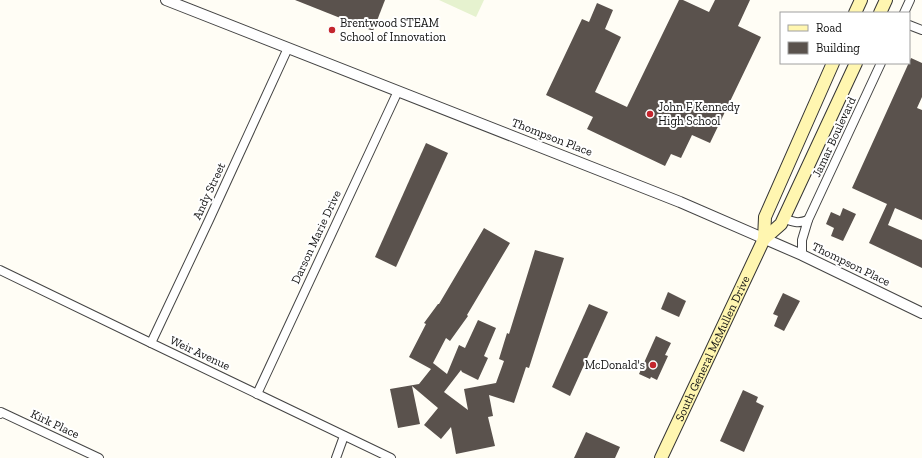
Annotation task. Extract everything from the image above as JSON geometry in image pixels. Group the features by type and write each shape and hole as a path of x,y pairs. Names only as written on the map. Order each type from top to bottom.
{"main road":[{"path":"855,12 861,0"},
{"path":"880,12 886,0"},
{"name":"South General McMullen Drive","path":"661,458 764,239 765,217 833,64"},
{"name":"South General McMullen Drive","path":"764,239 781,224 856,64"}],"street":[{"name":"Thompson Place","path":"166,0 631,181 802,255 922,313"},
{"path":"904,12 910,0"},
{"path":"910,25 922,30"},
{"name":"Andy Street","path":"151,343 288,48"},
{"name":"Jamar Boulevard","path":"802,255 802,240 808,220 881,64"},
{"name":"Darson Marie Drive","path":"257,394 398,91"},
{"path":"783,218 795,223 801,223 808,220"},
{"name":"Weir Avenue","path":"0,270 391,458"},
{"name":"Kirk Place","path":"0,413 99,458"},
{"path":"336,458 344,436"}],"green space":[{"path":"439,0 484,0 476,17"}],"building":[{"path":"295,0 385,0 373,31"},
{"path":"679,0 683,0 709,12 715,0 750,0 738,26 761,37 710,143 692,135 681,158 671,154 665,166 587,129 593,117 546,95 582,19 589,22 597,3 613,10 605,29 621,37 595,92 627,107"},
{"path":"911,58 922,63 922,97 917,108 922,110 922,220 895,208 888,225 922,240 922,268 869,243 887,204 852,188 908,64 910,64"},
{"path":"426,143 448,153 396,267 375,257"},
{"path":"843,208 856,214 843,241 831,236 834,228 826,224 831,212 840,216"},
{"path":"484,228 510,243 467,315 468,316 450,341 446,338 433,363 447,374 459,345 465,348 478,320 496,328 484,356 488,358 478,380 462,372 461,370 444,392 468,410 464,389 496,383 504,361 499,359 507,333 509,334 535,250 564,258 529,368 526,367 514,403 489,395 493,416 488,417 495,446 456,454 451,427 441,439 424,425 438,408 412,386 420,424 398,428 390,389 419,384 431,369 409,357 426,324 424,323 439,304"},
{"path":"668,292 686,301 679,317 661,309"},
{"path":"783,293 800,301 784,331 774,326 778,316 773,314"},
{"path":"589,304 608,312 570,396 552,387"},
{"name":"McDonald's","path":"656,336 671,343 665,355 668,356 657,380 651,377 650,379 639,374"},
{"path":"743,390 758,397 756,402 764,406 744,452 720,441"},
{"path":"586,432 620,447 615,458 574,458"}],"place":[{"name":"Brentwood STEAM School of Innovation","path":"332,30"},
{"name":"John F Kennedy High School","path":"650,114"},
{"name":"McDonald's","path":"653,365"}]}
